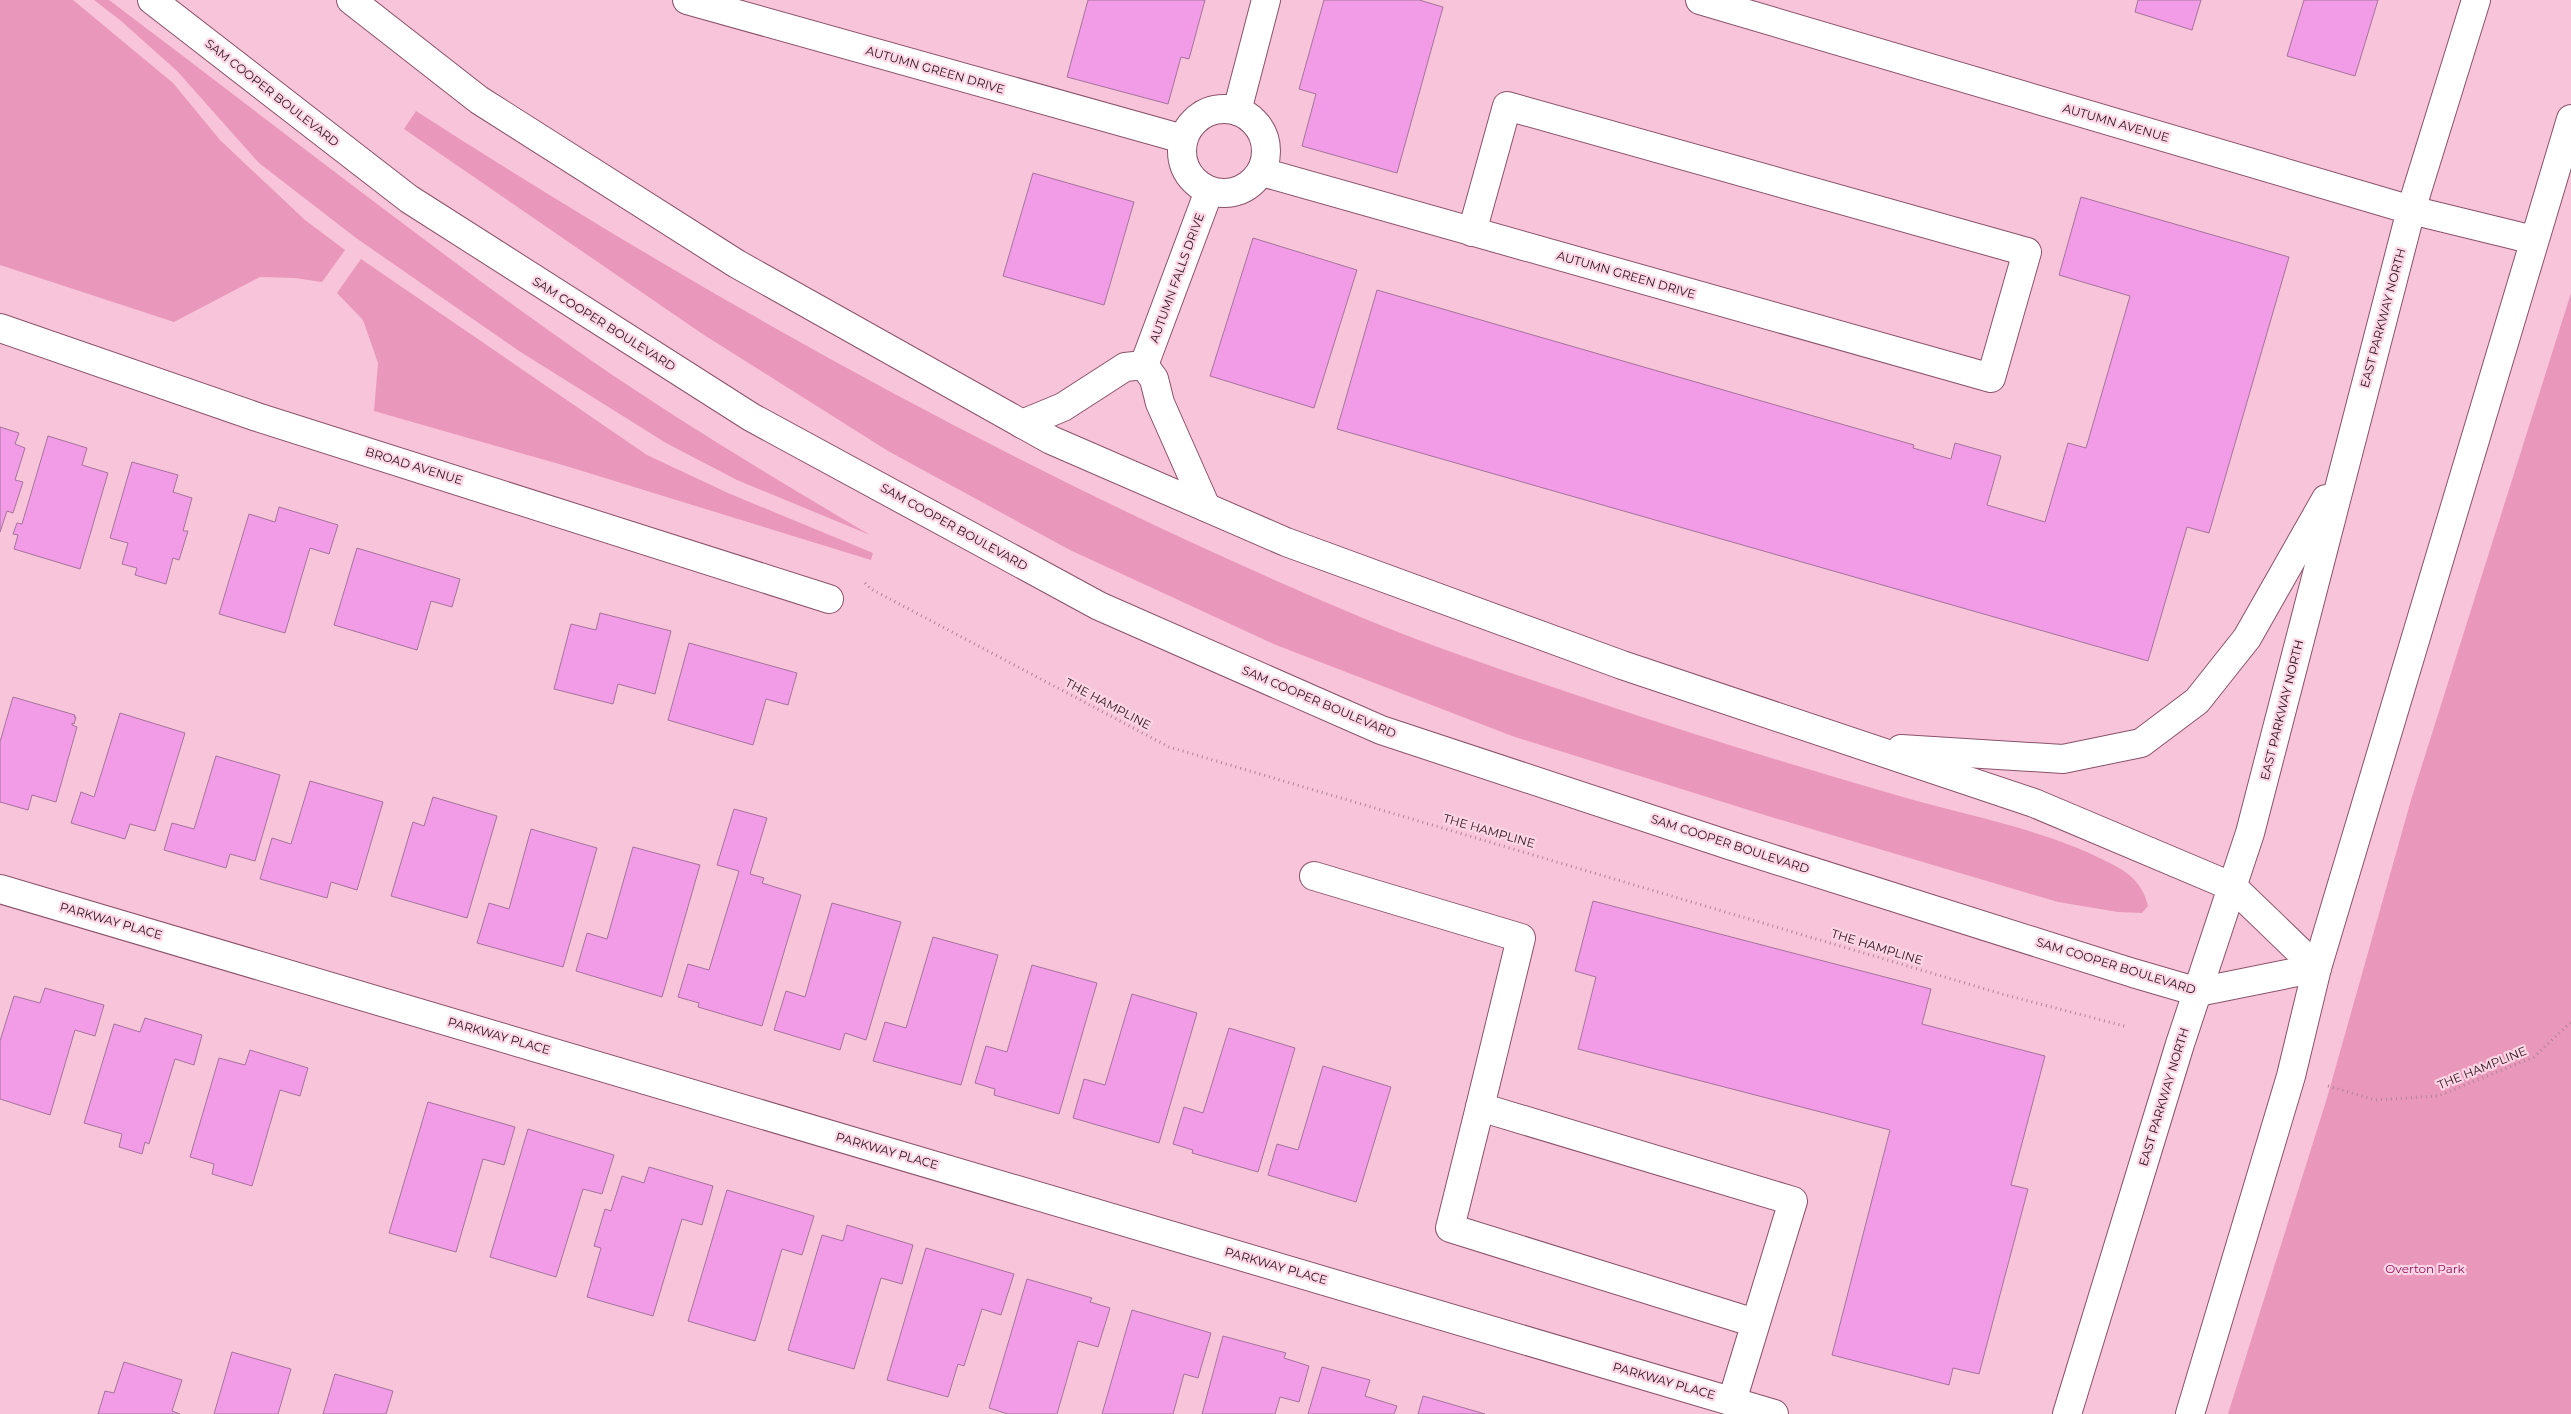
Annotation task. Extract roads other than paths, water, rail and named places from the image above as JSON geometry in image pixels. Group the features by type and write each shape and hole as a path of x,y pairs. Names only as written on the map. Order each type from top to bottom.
{"main road":[{"name":"SAM COOPER BOULEVARD","path":"152,0 417,204 751,417 1099,606 1381,730 1751,852 2198,992 2317,968"},
{"path":"351,0 479,100 721,253 1050,440 1286,542 1612,662 2034,803 2233,887 2317,968"},
{"name":"AUTUMN GREEN DRIVE","path":"686,0 1183,139"},
{"path":"1237,111 1266,0"},
{"name":"AUTUMN AVENUE","path":"1700,0 2411,210 2534,240"},
{"name":"EAST PARKWAY NORTH","path":"2067,1414 2198,992 2250,833 2411,210 2476,0"},
{"name":"AUTUMN GREEN DRIVE","path":"1262,172 1472,232 1991,378 2027,252 1507,106 1472,232"},
{"path":"1214,110 1237,111 1255,122 1263,133 1267,153 1262,172 1253,183 1242,190 1228,194 1209,191 1192,180 1185,168 1182,154 1183,139 1190,126 1201,116 1214,110"},
{"path":"2190,1414 2291,1076 2317,968 2571,119"},
{"name":"AUTUMN FALLS DRIVE","path":"1144,364 1209,191"},
{"name":"BROAD AVENUE","path":"0,328 257,416 829,598"},
{"path":"1022,424 1063,407 1125,367 1144,364 1154,379 1160,403 1206,507"},
{"path":"1862,746 2063,759 2141,743 2197,701 2247,638 2344,467"},
{"path":"1314,876 1521,938 1450,1228 1755,1323"},
{"name":"PARKWAY PLACE","path":"0,889 1774,1414"},
{"path":"1480,1107 1793,1201 1732,1401"}],"park label":[{"name":"Overton Park","path":"2425,1269"}]}
